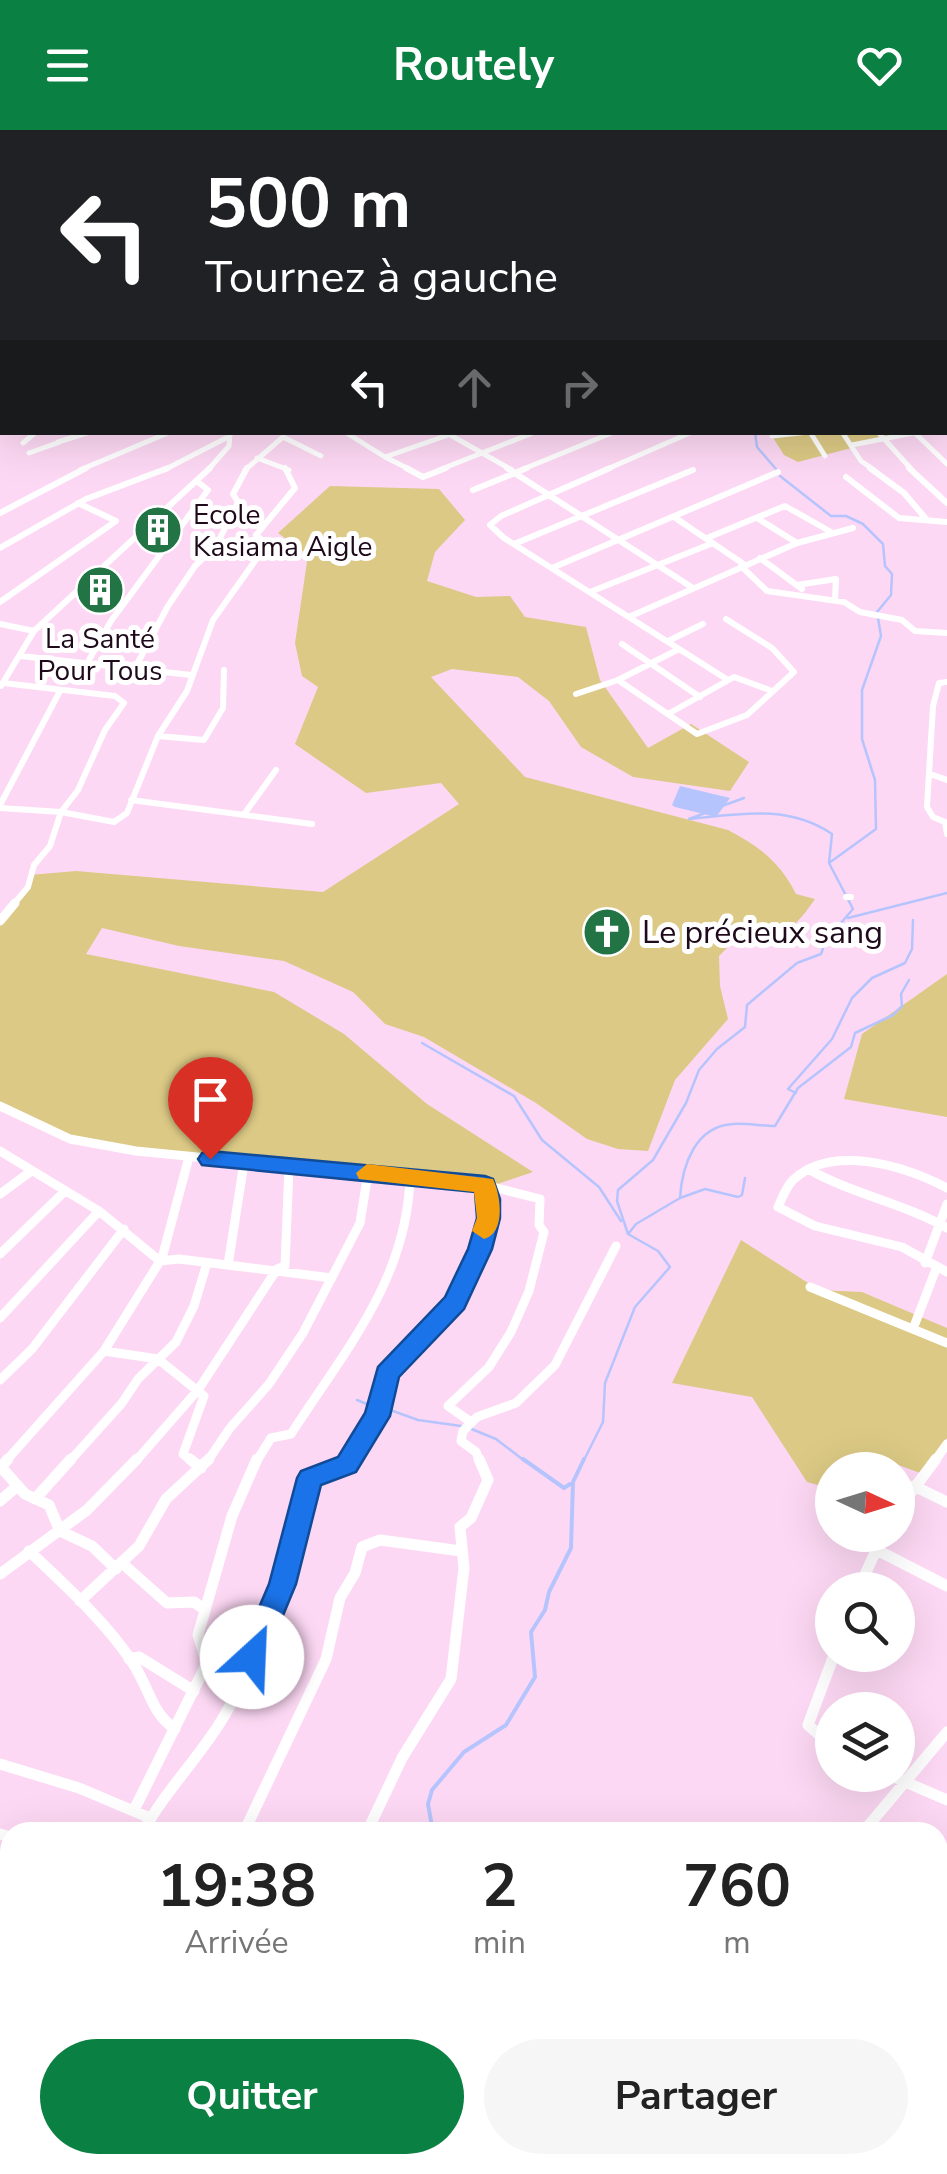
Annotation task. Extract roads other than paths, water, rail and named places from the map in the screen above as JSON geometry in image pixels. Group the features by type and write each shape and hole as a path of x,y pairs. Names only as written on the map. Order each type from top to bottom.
{"street":[{"path":"23,443 32,435"},
{"path":"60,442 63,435"},
{"path":"29,453 81,435"},
{"path":"0,513 32,493 163,435"},
{"path":"0,548 78,503 150,478 228,435"},
{"path":"0,920 28,886 34,865 50,846 61,812 78,790 97,745 124,703 115,696 1,686 34,631 198,482 229,446 230,435"},
{"path":"350,435 420,477 528,435"},
{"path":"356,438 362,435"},
{"path":"385,458 444,435"},
{"path":"452,435 551,494 693,588"},
{"path":"473,490 607,435"},
{"path":"685,435 491,523 495,532 728,680"},
{"path":"772,436 782,435"},
{"path":"812,435 824,456"},
{"path":"844,435 862,462 904,493 927,520"},
{"path":"880,435 947,502"},
{"path":"852,446 908,435"},
{"path":"919,435 947,464"},
{"path":"136,666 168,606 195,566 218,543 238,502 233,494 235,486 258,458 283,437 321,456"},
{"path":"60,691 0,806 114,822 127,812 158,736 187,691 213,620 267,544 256,535 295,488 295,479 286,466 258,458"},
{"path":"514,544 585,518 693,470"},
{"path":"552,568 778,472"},
{"path":"846,477 899,518 947,522"},
{"path":"89,660 111,621 208,490 198,482"},
{"path":"0,602 116,520 78,503"},
{"path":"590,592 786,506 831,532"},
{"path":"674,517 743,566 767,591 835,600 860,612 902,620 914,631 947,633"},
{"path":"756,518 797,542"},
{"path":"630,616 797,542 853,528"},
{"path":"760,558 808,594"},
{"path":"797,585 836,579 835,600"},
{"path":"817,605 826,598"},
{"path":"618,680 690,732 701,734 747,715 794,672 772,648 726,618"},
{"path":"0,624 34,631"},
{"path":"668,642 703,624"},
{"path":"622,644 700,696"},
{"path":"576,694 618,680 679,649"},
{"path":"21,656 89,660 191,675"},
{"path":"158,736 204,740 218,724 228,699 224,670"},
{"path":"668,714 739,677 772,691"},
{"path":"947,682 939,683 932,695 927,807 943,819 947,834"},
{"path":"932,752 944,753"},
{"path":"246,813 276,770"},
{"path":"930,774 947,780"},
{"path":"131,800 312,824"},
{"path":"0,1106 70,1139 244,1163 485,1184 540,1199 539,1225 544,1232 536,1275 514,1324 478,1378 464,1385 448,1406 468,1426"},
{"path":"0,1151 99,1211 161,1260 277,1269 332,1278"},
{"path":"190,1157 161,1260 104,1351 0,1467 16,1486 49,1505 60,1531 92,1546 165,1601 196,1602 205,1610"},
{"path":"914,1329 942,1271 902,1247 841,1234 778,1208 790,1182 808,1169 846,1158 928,1178 947,1188"},
{"path":"228,1265 244,1163"},
{"path":"0,1574 103,1496 198,1390 277,1269 285,1266 290,1167"},
{"path":"808,1169 836,1185 924,1215 943,1226"},
{"path":"0,1194 30,1172"},
{"path":"80,1601 144,1538 166,1499 201,1468 269,1384 360,1223 368,1173"},
{"path":"134,1808 207,1663 197,1639 232,1516 252,1466 270,1438 291,1434 390,1279 409,1218 410,1177"},
{"path":"148,1822 209,1740 244,1676 283,1584 310,1478 347,1464 380,1407 386,1374 452,1307 472,1269 488,1218 485,1184"},
{"path":"0,1254 64,1192"},
{"path":"922,1261 943,1226 947,1204"},
{"path":"0,1318 99,1211"},
{"path":"0,1380 32,1350 124,1229"},
{"path":"373,1822 402,1758 451,1678 458,1652 464,1568 460,1525 471,1518 488,1480 476,1452 460,1441 479,1415 516,1403 556,1365 616,1246"},
{"path":"35,1499 184,1330 207,1263"},
{"path":"810,1287 947,1343"},
{"path":"104,1351 158,1359 198,1390 205,1401 187,1435 183,1454 201,1468"},
{"path":"915,1485 947,1444"},
{"path":"0,1502 16,1486"},
{"path":"915,1486 947,1502"},
{"path":"249,1822 326,1659 340,1598 355,1573 362,1547 380,1540 461,1551"},
{"path":"28,1551 80,1601 129,1659 162,1720 175,1729"},
{"path":"881,1552 947,1586"},
{"path":"129,1659 139,1657 194,1691"},
{"path":"815,1706 808,1725 815,1731"},
{"path":"915,1768 947,1732"},
{"path":"0,1764 134,1808 150,1818"},
{"path":"915,1787 947,1800"},
{"path":"872,1822 895,1792"}],"water":[{"path":"680,786 730,798 716,817 672,805"}],"waterway":[{"path":"755,435 757,447 776,469"},
{"path":"780,476 831,516 846,516 863,524 883,544 885,566 892,574 891,595 877,612 881,636 862,690 862,739 875,780 876,829 829,863"},
{"path":"722,806 744,798"},
{"path":"705,813 689,819 763,813 798,818 832,834 829,863"},
{"path":"583,1462 603,1422 605,1383 635,1307 670,1267 658,1251 628,1234 617,1201 618,1190 653,1160 686,1103 699,1070 717,1049 745,1027 747,1005 797,963 821,954 826,940 853,909 829,863"},
{"path":"848,918 947,893"},
{"path":"795,1093 788,1089 832,1039 852,998 872,978 905,963 912,949 913,920"},
{"path":"795,1093 851,1047 855,1033 893,1015 902,1006 901,994 909,980"},
{"path":"422,1043 514,1096 542,1140 599,1187 621,1221"},
{"path":"680,1198 688,1161 700,1140 720,1126 775,1126 795,1093"},
{"path":"680,1198 705,1189 738,1197 742,1195 745,1178"},
{"path":"629,1233 636,1224 680,1198"},
{"path":"357,1400 374,1407"},
{"path":"382,1407 418,1420 461,1426"},
{"path":"469,1428 496,1439 526,1462"},
{"path":"523,1459 564,1488 570,1484"},
{"path":"431,1822 428,1804 432,1790 464,1752 506,1725 535,1677 531,1632 545,1610 549,1592 571,1548 573,1482 584,1459"}],"place":[{"name":"Ecole Kasiama Aigle","path":"158,530"},
{"name":"La Santé Pour Tous","path":"100,590"},
{"name":"Le précieux sang","path":"607,932"}]}
